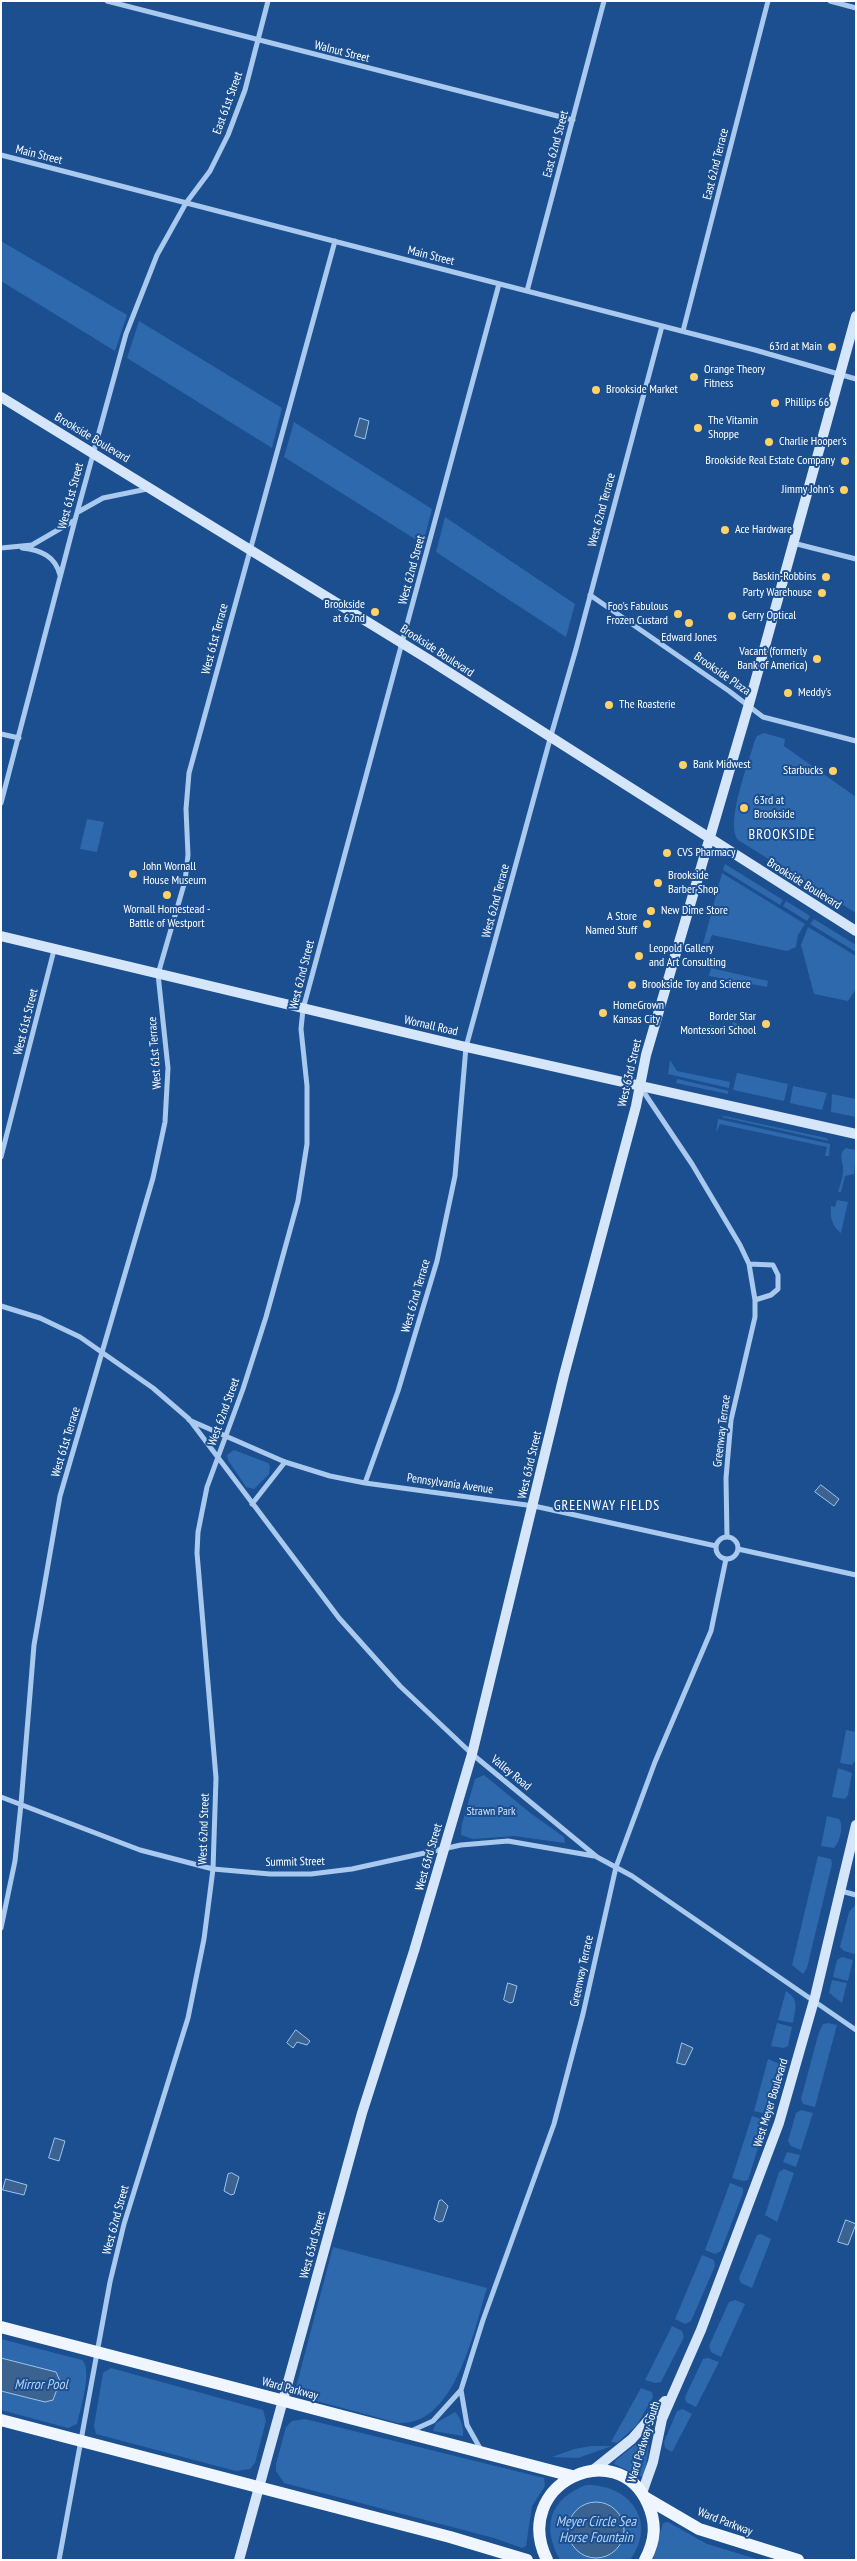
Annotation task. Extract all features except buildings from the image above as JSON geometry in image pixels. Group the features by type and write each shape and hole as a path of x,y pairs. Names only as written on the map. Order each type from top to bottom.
{"main road":[{"name":"West 63rd Street","path":"239,2560 362,2113 445,1849 472,1754 534,1506 564,1375 636,1106 646,1055 749,704 856,316"},
{"name":"Brookside Boulevard","path":"1,397 402,643 550,739 856,931"},
{"name":"Wornall Road","path":"1,936 466,1047 856,1134"},
{"name":"West Meyer Boulevard","path":"679,2379 704,2322 769,2152 813,2002 856,1825"},
{"name":"Ward Parkway","path":"1,2327 572,2476"},
{"name":"Ward Parkway South","path":"592,2471 632,2439 648,2422 679,2379"},
{"name":"Ward Parkway South","path":"644,2496 662,2419 679,2379"},
{"path":"1,2420 450,2537 527,2560"},
{"name":"Ward Parkway","path":"592,2471 617,2474 628,2480 644,2496 699,2529 798,2560"},
{"path":"547,2560 538,2532 540,2515 546,2499 557,2486 572,2476 592,2471"},
{"path":"644,2496 652,2513 654,2529 652,2545 646,2560"}],"street":[{"name":"Walnut Street","path":"107,1 258,42 573,120"},
{"name":"East 61st Street","path":"186,203 210,171 228,135 245,90 268,1"},
{"name":"East 62nd Street","path":"528,291 604,1"},
{"name":"East 62nd Terrace","path":"683,331 768,1"},
{"path":"830,1 856,8"},
{"name":"Main Street","path":"1,156 683,331 856,379"},
{"name":"West 61st Street","path":"1,803 74,520 78,512 126,334 157,254 186,203"},
{"name":"West 61st Terrace","path":"1,1928 15,1860 34,1645 44,1578 60,1496 104,1352 153,1178 165,1122 168,1068 158,974 185,881 188,855 186,809 190,773 335,241"},
{"name":"West 62nd Street","path":"59,2560 97,2352 124,2224 188,2018 204,1939 213,1869 216,1778 198,1553 201,1510 207,1487 266,1317 298,1201 304,1173 308,1115 301,1029 303,1008 500,284"},
{"name":"West 62nd Terrace","path":"365,1483 413,1343 445,1228 460,1134 466,1047 662,326"},
{"path":"78,512 103,498 152,488"},
{"path":"16,548 38,542 74,520"},
{"path":"792,543 856,559"},
{"path":"1,548 37,550 51,558 57,565 60,577"},
{"name":"Brookside Plaza","path":"590,595 749,704 763,717 856,741"},
{"path":"1,734 19,738"},
{"name":"West 61st Street","path":"1,1157 54,950"},
{"name":"Greenway Terrace","path":"640,1085 725,1217 749,1264 756,1300 752,1332 731,1420 726,1478 727,1537"},
{"path":"749,1264 773,1265 778,1275 778,1289 771,1295 756,1300"},
{"name":"Pennsylvania Avenue","path":"1,1306 40,1318 80,1337 153,1388 189,1419 225,1437 285,1462 330,1476 365,1483 534,1506 716,1546"},
{"name":"Pennsylvania Avenue","path":"189,1419 217,1460"},
{"name":"Valley Road","path":"217,1460 355,1636 400,1686 472,1754 597,1856 786,1980 813,2002 856,2030"},
{"path":"252,1504 285,1462"},
{"path":"727,1537 734,1539 738,1549 732,1558 726,1559 719,1556 716,1546 720,1539 727,1537"},
{"path":"738,1549 856,1575"},
{"name":"Greenway Terrace","path":"406,2434 433,2421 461,2390 482,2320 554,2124 574,2050 616,1867 655,1762 711,1631 723,1581 726,1559"},
{"name":"Summit Street","path":"1,1797 140,1850 213,1869 270,1874 311,1874 352,1869 445,1849 508,1841 597,1856"},
{"path":"841,1891 856,1895"},
{"name":"Greenway Terrace","path":"461,2390 468,2425 482,2453"}],"green space":[{"path":"1,241 127,315 115,351 1,281"},
{"path":"139,321 282,408 272,448 127,358"},
{"path":"294,422 432,509 423,544 284,457"},
{"path":"445,517 575,604 566,637 436,552"},
{"path":"764,733 785,739 784,746 856,797 856,913 738,840 734,820 739,791 755,740 757,736"},
{"path":"87,819 104,822 97,852 80,849"},
{"path":"725,864 783,900 780,905 723,870"},
{"path":"722,873 805,924 798,935 796,947 787,951 712,935 709,943 703,944"},
{"path":"786,901 810,916 807,921 783,906"},
{"path":"814,919 856,945 856,952 810,924"},
{"path":"808,927 856,956 856,989 848,1001 814,994 801,945"},
{"path":"711,968 768,981 767,987 709,976"},
{"path":"733,1022 743,1026 742,1032 736,1031 735,1035 709,1029 710,1025 731,1029"},
{"path":"670,1060 677,1071 730,1082 729,1088 668,1074"},
{"path":"737,1073 788,1084 784,1101 733,1090"},
{"path":"677,1079 725,1090 728,1091 728,1094 676,1083"},
{"path":"793,1086 827,1093 822,1110 790,1103"},
{"path":"832,1094 856,1099 856,1117 831,1112"},
{"path":"722,1117 826,1138 829,1141"},
{"path":"718,1119 830,1144 829,1156 825,1156 827,1147 720,1124 716,1133"},
{"path":"846,1148 856,1150 854,1174 845,1176 841,1192 838,1192 843,1174 841,1156"},
{"path":"837,1200 848,1202 841,1233 834,1225 831,1214 831,1206 835,1207"},
{"path":"234,1450 268,1463 270,1466 269,1474 254,1489 246,1487 228,1460 227,1455"},
{"path":"846,1730 856,1732 856,1760 852,1765 840,1763"},
{"path":"838,1768 852,1773 848,1795 845,1799 832,1797"},
{"name":"Strawn Park","path":"484,1775 529,1812 564,1837 565,1843 514,1836 473,1839 461,1835 462,1824 475,1779"},
{"path":"827,1816 839,1819 841,1826 841,1834 834,1848 821,1846"},
{"path":"818,1856 831,1859 832,1864 807,1968 803,1974 792,1965"},
{"path":"856,1904 855,1954 844,1951 840,1947 849,1912"},
{"path":"842,1957 853,1960 848,1981 833,1977 837,1960"},
{"path":"832,1980 847,1983 842,2003 829,1993"},
{"path":"786,1991 793,1998 796,2005 793,2023 778,2020"},
{"path":"777,2023 792,2027 788,2046 784,2048 771,2046"},
{"path":"823,2024 837,2025 815,2107 803,2104 801,2099 819,2032"},
{"path":"768,2059 780,2064 781,2068 770,2110 766,2114 754,2111"},
{"path":"801,2110 813,2113 801,2150 791,2146 788,2141 796,2113"},
{"path":"752,2116 764,2120 765,2125 748,2180 743,2181 732,2178"},
{"path":"787,2152 800,2155 796,2167 783,2162"},
{"path":"784,2169 794,2173 777,2222 765,2215 779,2172"},
{"path":"730,2183 743,2188 743,2193 721,2251 715,2254 705,2250"},
{"path":"761,2234 771,2239 752,2288 741,2283 739,2278 757,2235"},
{"path":"333,2247 487,2288 476,2327 459,2373 448,2393 434,2410 418,2420 398,2423 302,2397 297,2394 296,2387"},
{"path":"702,2255 714,2260 715,2266 691,2321 685,2324 675,2319"},
{"path":"735,2300 745,2304 721,2357 711,2352 709,2346 729,2302"},
{"path":"672,2326 682,2331 684,2337 661,2382 655,2383 645,2380"},
{"path":"1,2339 82,2360 85,2365 86,2381 77,2424 68,2428 1,2410"},
{"path":"708,2358 719,2362 696,2407 686,2402 685,2397 703,2359"},
{"path":"111,2368 263,2410 266,2421 255,2463 250,2469 236,2471 96,2434 94,2426 103,2373"},
{"path":"641,2388 652,2392 653,2397 637,2425 617,2443 611,2442"},
{"path":"683,2409 692,2414 672,2452 665,2448 664,2442 677,2411"},
{"path":"455,2412 462,2423 463,2436 433,2431 436,2423"},
{"path":"305,2419 544,2478 545,2486 532,2506 526,2546 522,2548 494,2538 284,2483 276,2471 276,2464 286,2427 292,2421"},
{"path":"640,2441 649,2445 645,2474 642,2477 614,2464 616,2460"},
{"path":"591,2446 612,2446 578,2458 552,2457 574,2449"},
{"path":"586,2485 602,2486 615,2491 627,2498 635,2508 640,2519 641,2532 638,2546 630,2560 560,2560 551,2536 550,2525 552,2515 564,2498"},
{"path":"668,2522 707,2544 760,2560 653,2560 663,2523"}],"water":[{"path":"360,418 369,421 365,439 355,436"},
{"path":"821,1485 839,1499 834,1506 815,1492"},
{"path":"508,1983 517,1986 513,2002 510,2003 504,2000"},
{"path":"296,2030 310,2041 307,2045 297,2042 293,2048 287,2043"},
{"path":"682,2043 693,2048 685,2065 677,2063"},
{"path":"55,2138 65,2141 59,2161 49,2158"},
{"path":"232,2173 239,2177 234,2194 231,2195 224,2191 228,2174"},
{"path":"6,2179 27,2185 24,2195 3,2190"},
{"path":"442,2200 448,2206 443,2221 439,2222 434,2219 439,2201"},
{"path":"846,2220 856,2224 848,2245 838,2242"},
{"name":"Mirror Pool","path":"1,2358 56,2372 60,2381 53,2400 45,2402 1,2391"},
{"name":"Meyer Circle Sea Horse Fountain","path":"596,2502 607,2504 616,2510 622,2519 624,2530 622,2541 616,2550 607,2556 596,2558 585,2556 576,2550 570,2541 568,2530 570,2519 576,2510 585,2504"}],"place":[{"name":"63rd at Main","path":"832,347"},
{"name":"Orange Theory Fitness","path":"694,377"},
{"name":"Brookside Market","path":"596,390"},
{"name":"Phillips 66","path":"775,403"},
{"name":"The Vitamin Shoppe","path":"698,428"},
{"name":"Charlie Hooper's","path":"769,442"},
{"name":"Brookside Real Estate Company","path":"845,461"},
{"name":"Jimmy John's","path":"844,490"},
{"name":"Ace Hardware","path":"725,530"},
{"name":"Baskin-Robbins","path":"826,577"},
{"name":"Party Warehouse","path":"822,593"},
{"name":"Brookside at 62nd","path":"375,612"},
{"name":"Foo's Fabulous Frozen Custard","path":"678,614"},
{"name":"Gerry Optical","path":"732,616"},
{"name":"Edward Jones","path":"689,623"},
{"name":"Vacant (formerly Bank of America)","path":"817,659"},
{"name":"Meddy's","path":"788,693"},
{"name":"The Roasterie","path":"609,705"},
{"name":"Bank Midwest","path":"683,765"},
{"name":"Starbucks","path":"833,771"},
{"name":"63rd at Brookside","path":"744,808"},
{"name":"CVS Pharmacy","path":"667,853"},
{"name":"John Wornall House Museum","path":"133,874"},
{"name":"Brookside Barber Shop","path":"658,883"},
{"name":"Wornall Homestead - Battle of Westport","path":"167,895"},
{"name":"New Dime Store","path":"651,911"},
{"name":"A Store Named Stuff","path":"647,924"},
{"name":"Leopold Gallery and Art Consulting","path":"639,956"},
{"name":"Brookside Toy and Science","path":"632,985"},
{"name":"HomeGrown Kansas City","path":"603,1013"},
{"name":"Border Star Montessori School","path":"766,1024"}],"district":[{"name":"BROOKSIDE","path":"782,835"},
{"name":"GREENWAY FIELDS","path":"607,1506"}]}
